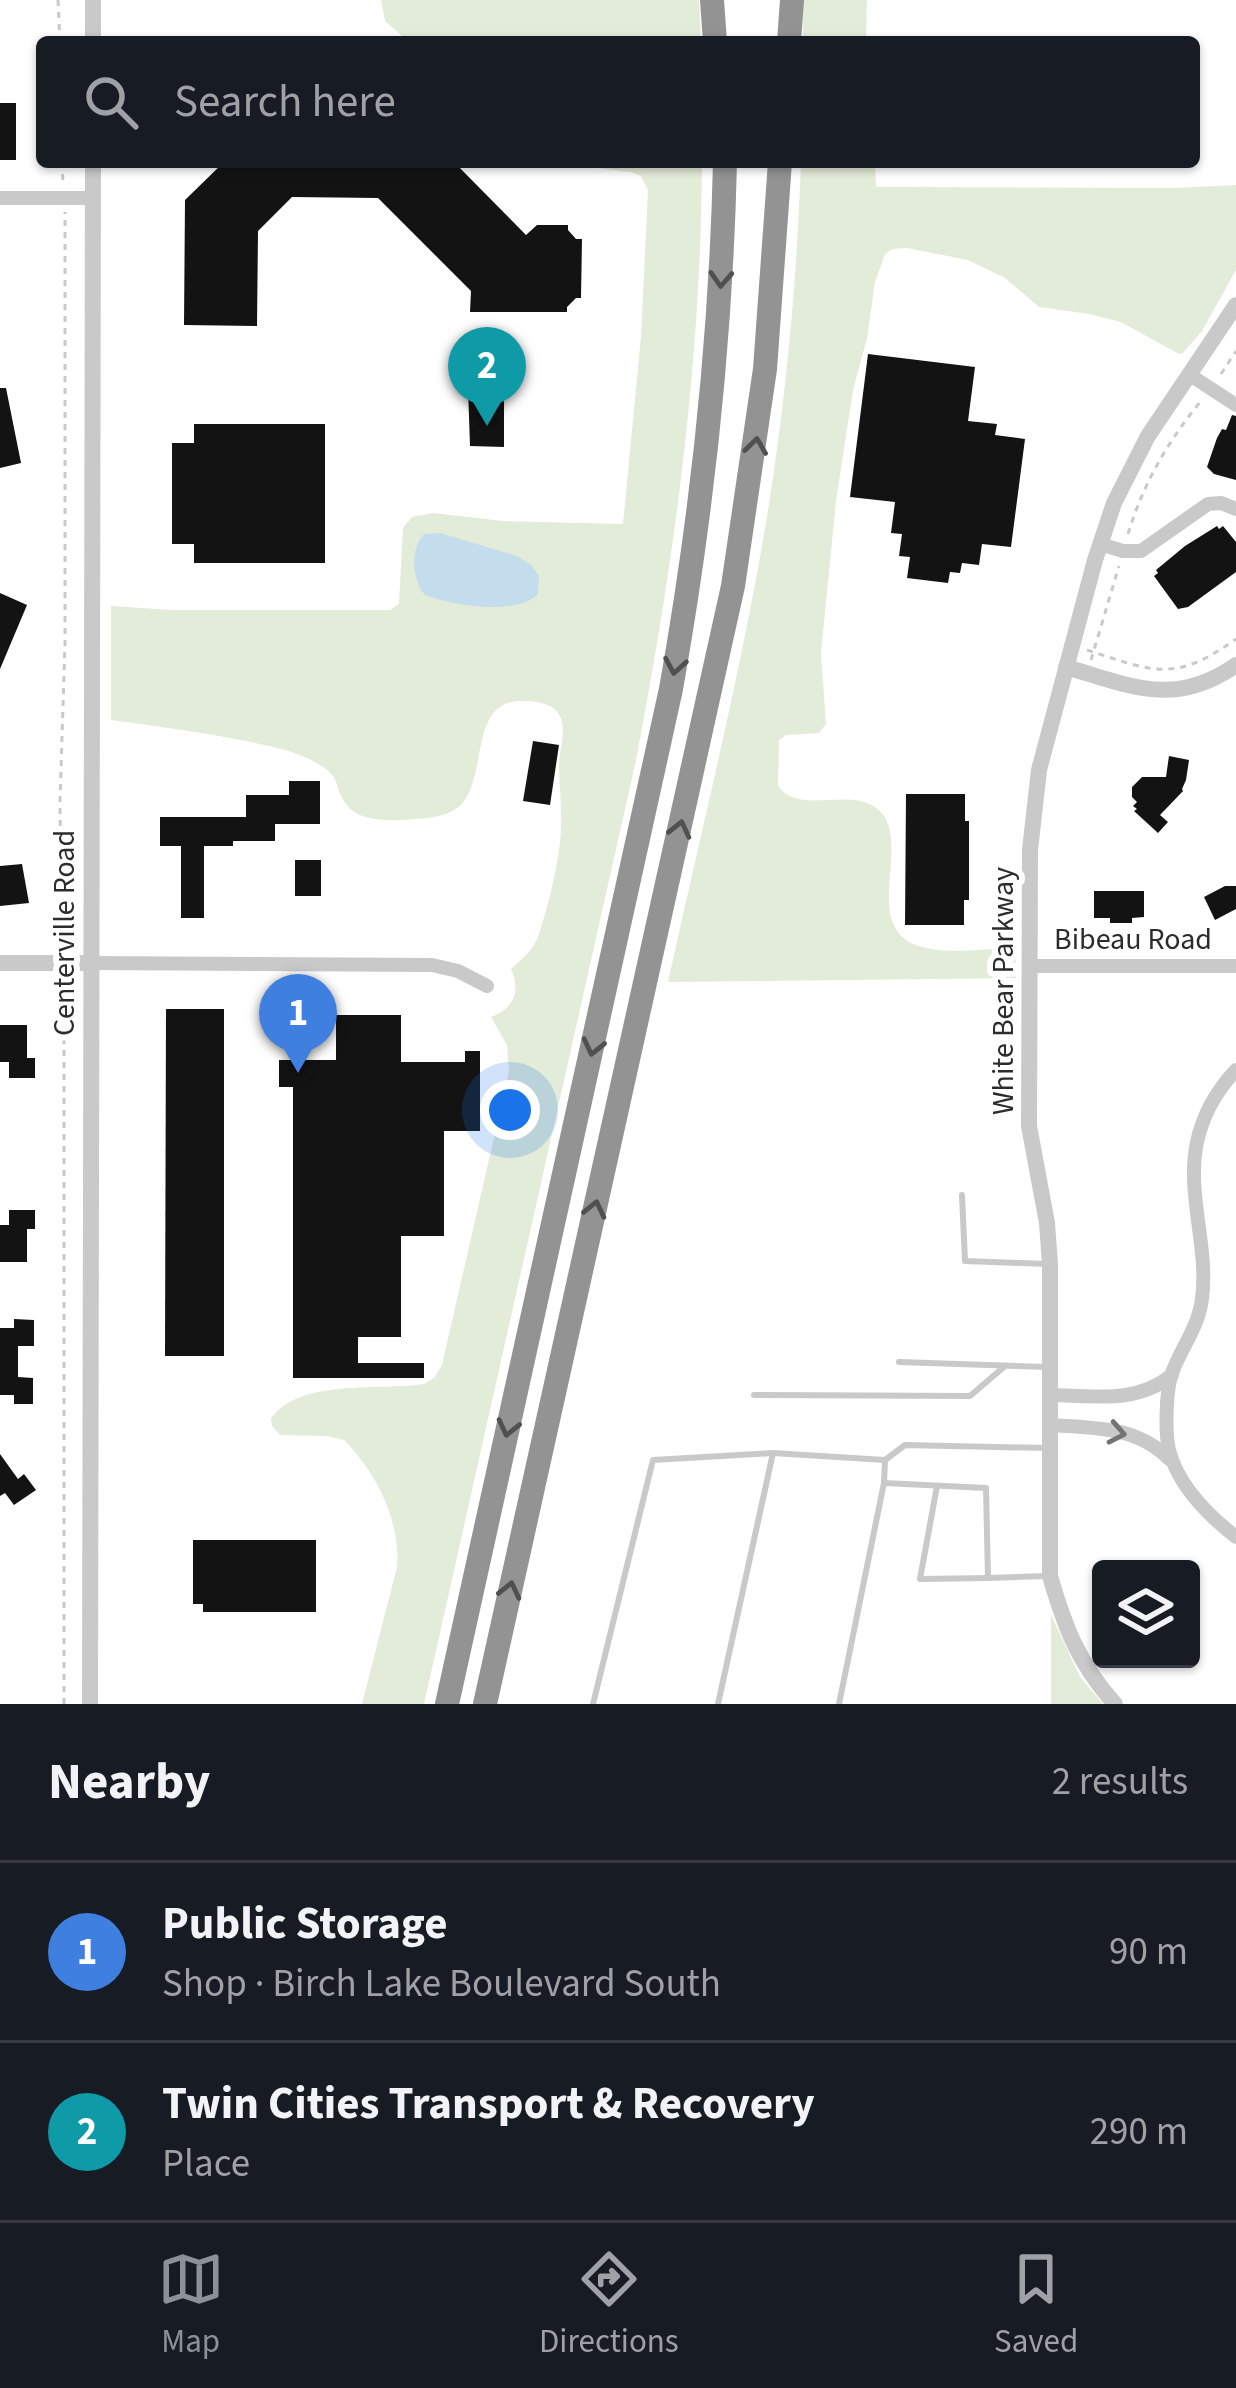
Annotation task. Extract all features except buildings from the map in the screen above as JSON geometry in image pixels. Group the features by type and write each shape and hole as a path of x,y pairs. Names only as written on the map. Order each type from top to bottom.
{"highway":[{"path":"712,0 715,36"},
{"path":"724,0 726,36"},
{"path":"781,0 784,36"},
{"path":"786,36 792,0"},
{"path":"447,1704 671,689 707,440 725,168"},
{"path":"485,1704 733,586 764,386 780,168"}],"street":[{"path":"93,0 93,36"},
{"name":"Centerville Road","path":"90,1704 93,168"},
{"path":"0,198 93,198"},
{"name":"White Bear Parkway","path":"1115,1704 1085,1667 1065,1624 1051,1576 1048,1223 1029,1126 1034,795 1114,503 1161,415 1236,305"},
{"path":"1190,375 1236,405"},
{"path":"1100,544 1130,553 1141,551 1208,504 1236,509"},
{"path":"1066,668 1135,688 1172,691 1200,685 1236,665"},
{"path":"0,963 432,964 487,986"},
{"name":"Bibeau Road","path":"1029,966 1236,966"},
{"path":"1236,1070 1212,1100 1196,1148 1204,1276 1195,1330 1168,1393 1168,1442 1174,1463 1191,1492 1236,1537"},
{"path":"1051,1395 1136,1395 1172,1375"},
{"path":"1051,1425 1126,1432 1144,1439 1174,1463"}],"lane":[{"path":"962,1195 965,1262 1050,1264"},
{"path":"899,1362 1050,1367"},
{"path":"754,1395 970,1396 1006,1366"},
{"path":"592,1704 652,1460 773,1453 885,1460 905,1444 1051,1448"},
{"path":"718,1704 773,1453"},
{"path":"838,1704 885,1460"},
{"path":"884,1483 986,1488 988,1578"},
{"path":"937,1486 920,1579 1051,1576"}],"path":[{"path":"58,0 60,36"},
{"path":"63,168 63,173"},
{"path":"60,934 65,219"},
{"path":"1218,379 1236,352"},
{"path":"1128,536 1153,471 1202,399"},
{"path":"1119,564 1094,652 1145,668 1174,670 1200,662 1236,639"},
{"path":"64,1704 65,993"}],"green space":[{"path":"381,0 699,0 701,36 402,36 385,21"},
{"path":"803,0 867,0 866,36 803,36"},
{"path":"598,168 702,168 697,313 683,462 636,760 424,1704 362,1704 397,1567 390,1515 376,1482 344,1440 280,1435 271,1419 300,1397 320,1392 424,1384 442,1365 509,1072 507,1045 491,1017 513,998 511,969 537,940 556,867 562,724 547,705 506,703 487,724 471,788 459,806 428,818 368,818 346,804 330,773 299,754 111,720 111,606 390,610 399,604 403,528 412,517 433,513 503,521 623,524 641,337 648,190 641,176"},
{"path":"801,168 875,168 876,187 1236,185 1236,270 1202,331 1182,354 1121,322 1039,307 1005,278 968,260 893,249 885,254 875,282 836,501 821,653 826,724 819,733 786,735 779,740 778,786 798,799 851,800 875,807 887,821 891,839 889,902 892,922 903,937 944,951 1016,948 1016,978 668,982 757,575 780,428"},
{"path":"1051,1615 1080,1677 1103,1704 1051,1704"}],"water":[{"path":"440,533 517,556 539,576 538,594 500,607 466,605 424,594 415,572 416,547 424,534"}],"place":[{"name":"Twin Cities Transport & Recovery","path":"487,426"},
{"name":"Public Storage","path":"298,1073"}]}
